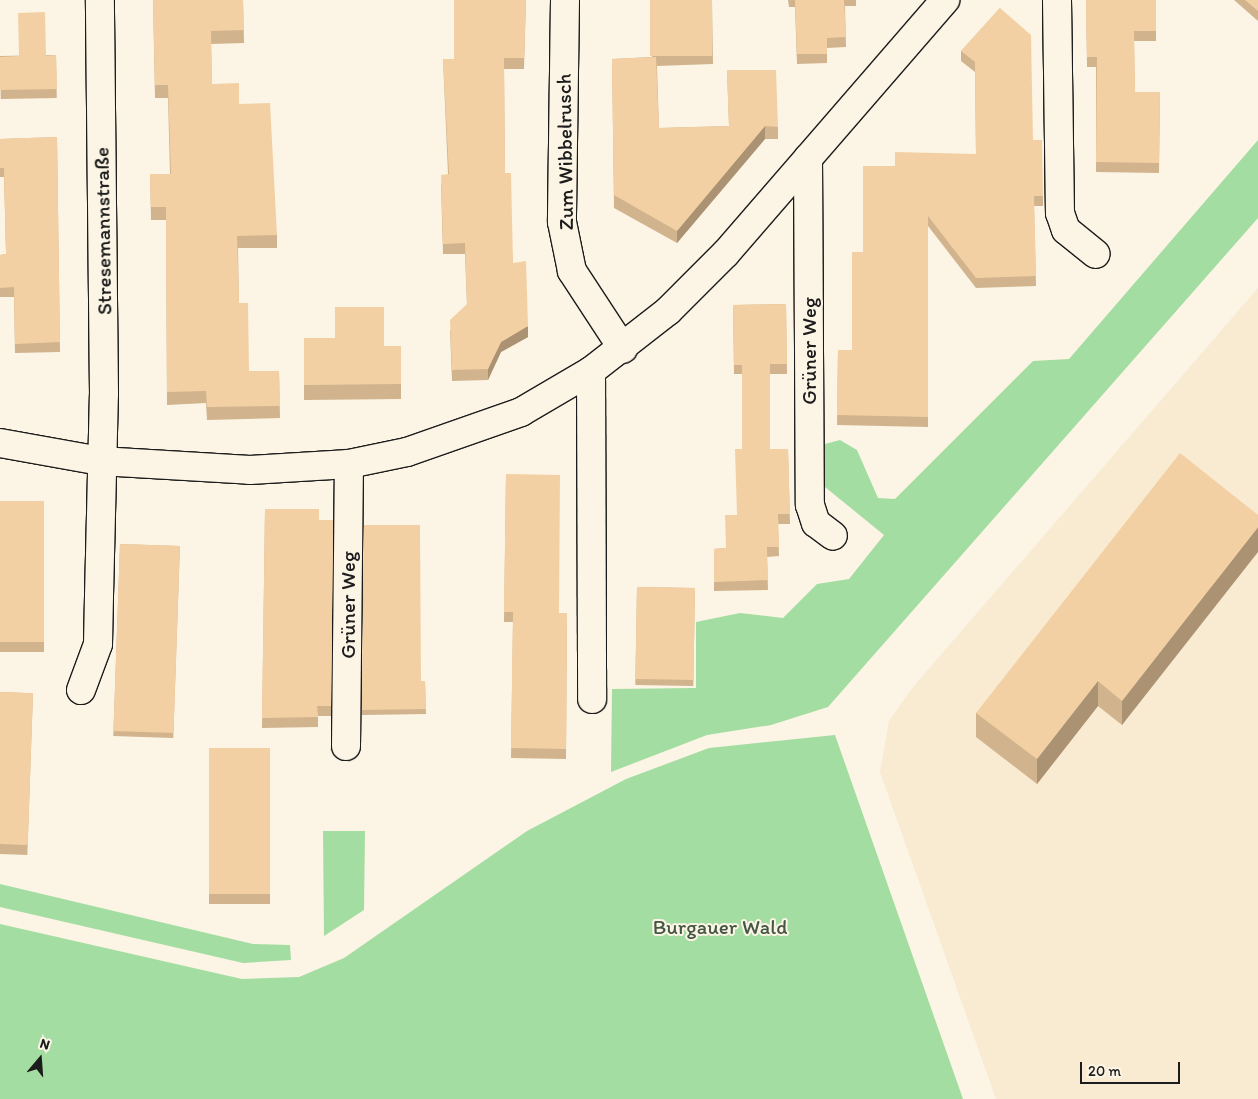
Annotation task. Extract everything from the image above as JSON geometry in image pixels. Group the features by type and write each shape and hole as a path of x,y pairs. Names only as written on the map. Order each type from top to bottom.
{"street":[{"name":"Stresemannstraße","path":"100,0 104,394 100,461"},
{"name":"Zum Wibbelrusch","path":"565,0 562,222 572,271 623,349"},
{"path":"0,443 100,461 250,470 349,464 407,452 521,412 591,371 623,349 668,311 726,253 945,0"},
{"path":"1057,0 1060,213 1066,230 1096,254"},
{"name":"Grüner Weg","path":"808,158 810,505 816,523 832,536"},
{"path":"591,371 592,699"},
{"path":"81,690 98,644 100,461"},
{"name":"Grüner Weg","path":"346,746 349,464"}],"shaded area":[{"path":"1258,288 1258,1099 996,1099 880,772 889,721 913,687"}],"green space":[{"path":"1258,140 1258,218 828,707 771,725 707,735 611,772 612,689 696,688 696,622 740,613 783,618 817,584 849,579 884,535 825,487 825,444 840,440 857,450 878,498 895,499 1033,361 1069,359"},
{"name":"Burgauer Wald","path":"835,735 963,1099 0,1099 0,924 242,979 299,977 344,958 527,831 626,779 709,748"},
{"path":"323,831 365,831 364,910 324,936"},
{"path":"0,884 253,944 290,945 291,960 243,963 0,907"}],"building":[{"path":"153,0 243,0 244,30 211,31 212,84 239,83 239,104 270,103 277,235 237,236 239,303 248,303 249,371 279,371 280,406 207,407 206,391 167,392 166,207 151,207 150,174 171,174 168,85 155,85"},
{"path":"454,0 526,0 524,58 504,58 505,173 511,173 513,263 526,261 528,326 501,342 488,369 452,370 450,320 467,304 465,243 443,244 441,175 449,174 443,59 454,59"},
{"path":"650,0 712,0 712,56 650,56"},
{"path":"795,0 844,0 846,37 827,38 827,54 797,54"},
{"path":"1086,0 1156,0 1156,31 1134,31 1135,92 1160,92 1159,163 1096,162 1097,57 1087,57"},
{"path":"1245,0 1258,0 1258,11"},
{"path":"1000,8 1031,35 1033,140 1042,140 1043,196 1034,196 1036,276 976,278 928,216 928,417 837,415 838,350 852,350 852,252 863,252 863,166 895,166 895,152 976,154 975,62 961,51"},
{"path":"45,12 46,56 56,55 57,89 0,90 0,57 19,56 18,13"},
{"path":"656,57 659,128 729,126 727,70 776,70 778,127 765,126 677,231 614,195 612,59"},
{"path":"57,137 60,342 15,344 14,287 0,288 0,255 6,254 4,168 0,168 0,139"},
{"path":"786,304 787,364 770,364 770,449 788,449 790,514 778,514 779,547 767,547 768,580 714,582 714,549 726,548 725,515 737,515 735,449 742,449 742,365 734,365 733,305"},
{"path":"335,307 384,307 384,346 401,346 401,384 304,385 304,338 335,338"},
{"path":"1180,453 1258,515 1258,527 1122,701 1098,681 1037,759 976,713"},
{"path":"506,474 560,475 559,613 567,613 566,749 511,748 513,612 504,612"},
{"path":"0,501 44,501 44,642 0,642"},
{"path":"265,509 319,509 319,520 333,520 331,706 317,706 318,717 262,718"},
{"path":"364,525 420,525 421,681 425,681 426,709 362,710"},
{"path":"120,544 180,546 173,733 113,731"},
{"path":"637,587 695,588 693,680 635,679"},
{"path":"0,692 33,693 28,845 0,844"},
{"path":"209,748 270,748 270,894 209,894"}]}
